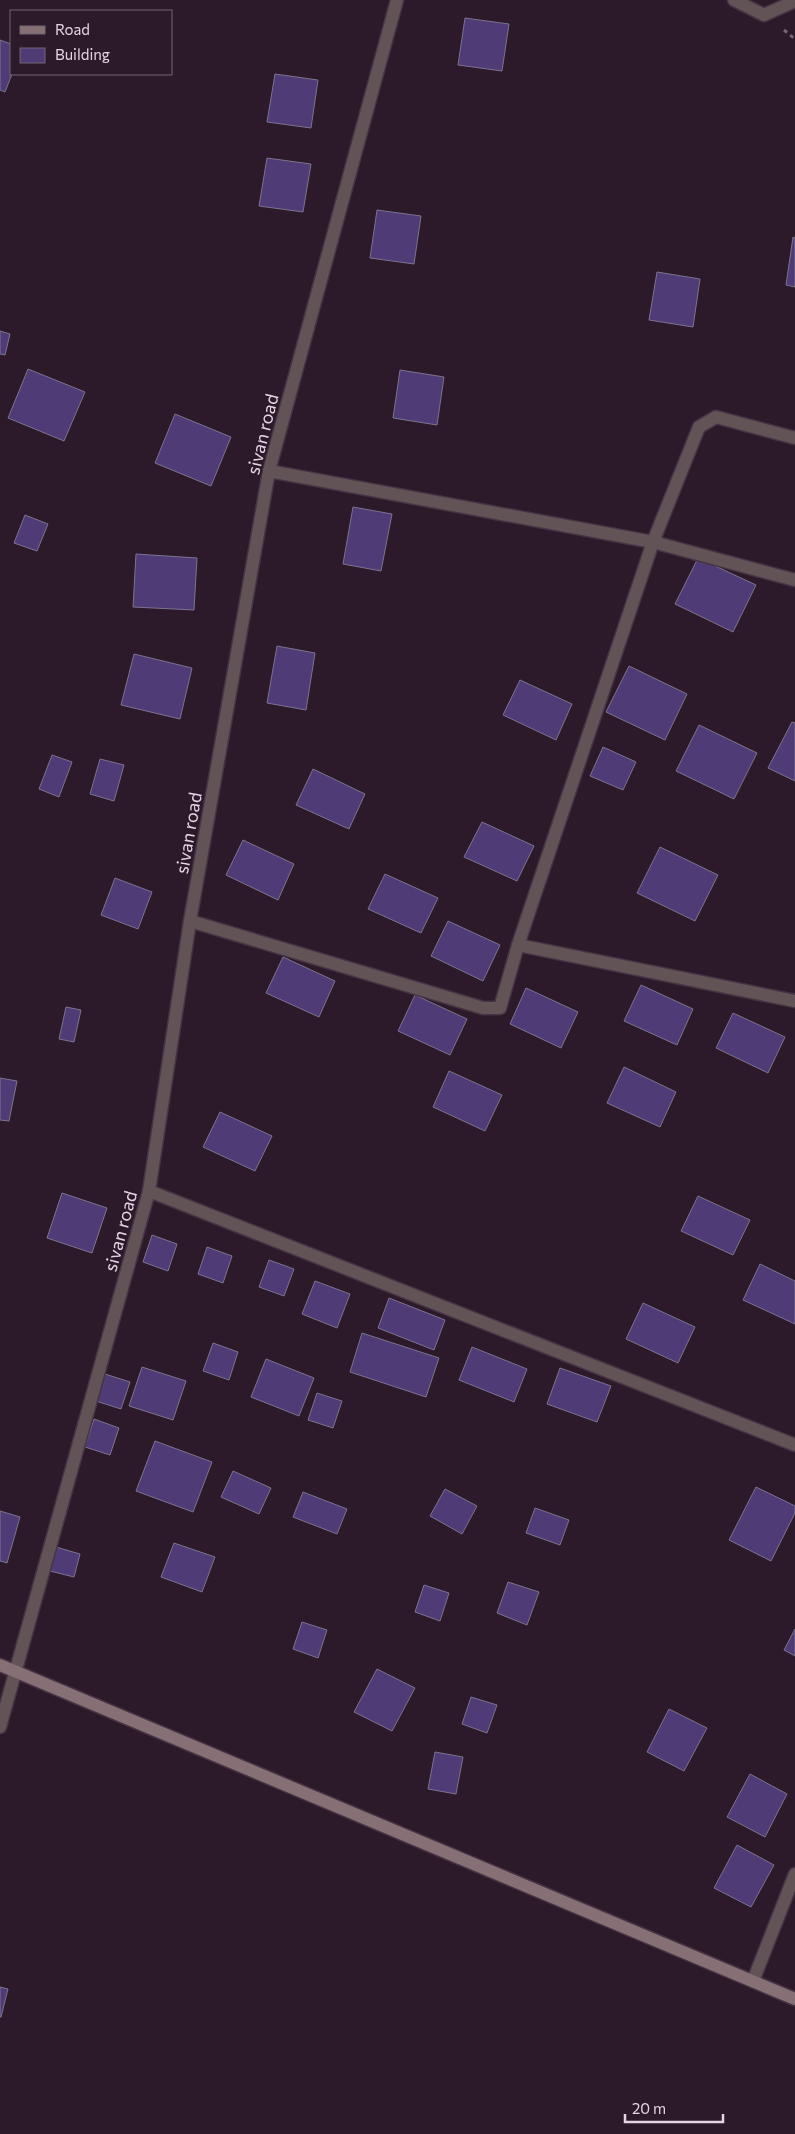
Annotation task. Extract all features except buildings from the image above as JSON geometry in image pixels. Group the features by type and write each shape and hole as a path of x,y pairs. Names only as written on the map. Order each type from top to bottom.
{"street":[{"name":"sivan road","path":"0,1728 149,1191 190,921 269,471 397,0"},
{"path":"734,0 764,15 795,1"},
{"path":"190,921 483,1008 500,1008 518,945 653,542 699,427 716,417 795,438"},
{"path":"269,471 653,542 795,580"},
{"path":"518,945 795,1001"},
{"path":"149,1191 795,1445"},
{"path":"0,1665 795,1999"},
{"path":"753,1981 795,1874"}]}
